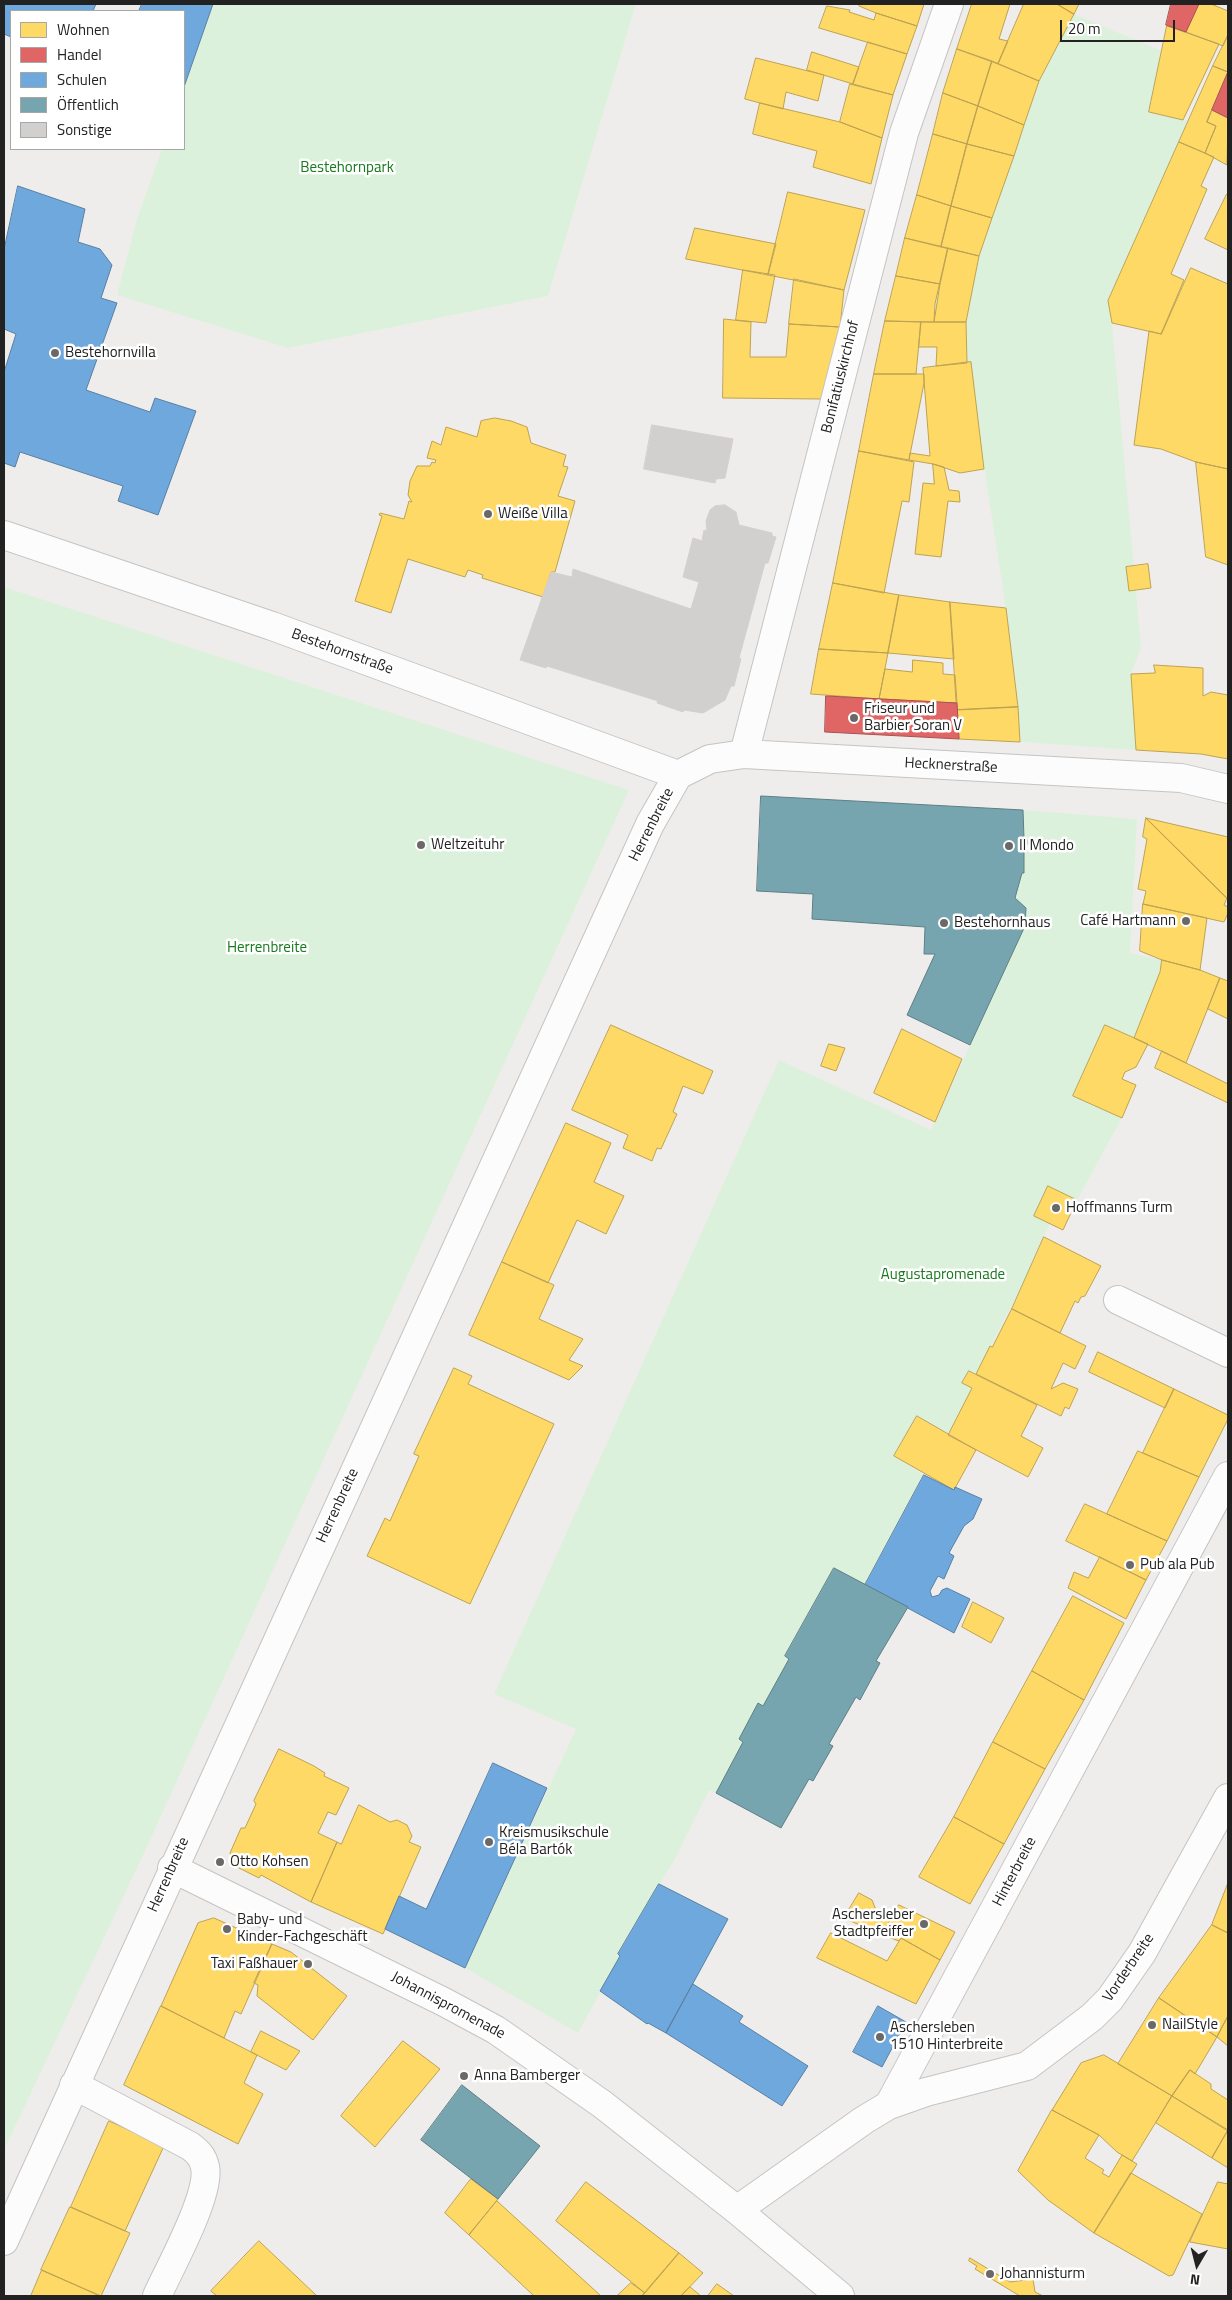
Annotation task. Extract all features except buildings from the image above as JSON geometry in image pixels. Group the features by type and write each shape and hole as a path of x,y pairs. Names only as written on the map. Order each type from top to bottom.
{"street":[{"name":"Bonifatiuskirchhof","path":"744,754 904,133 949,4"},
{"name":"Bestehornstraße","path":"4,535 272,626 678,775"},
{"name":"Hecknerstraße","path":"678,775 710,759 744,754 1181,778 1228,789"},
{"name":"Herrenbreite","path":"4,2241 172,1868 650,824 678,775"},
{"path":"1118,1300 1228,1353"},
{"name":"Hinterbreite","path":"889,2105 1228,1476"},
{"name":"Vorderbreite","path":"889,2105 935,2090 1027,2066 1092,2017 1110,1999 1142,1953 1228,1798"},
{"name":"Johannispromenade","path":"172,1868 435,1997 496,2030 602,2104 737,2210 840,2296"},
{"path":"74,2085 200,2153 205,2168 206,2182 191,2222 157,2296"},
{"path":"737,2210 864,2120 889,2105"}],"green space":[{"name":"Bestehornpark","path":"213,4 636,4 548,296 288,348 117,295 137,219 162,150 185,150 185,84"},
{"path":"1074,14 1162,51 1149,112 1189,121 1108,301 1112,323 1141,648 1131,674 1136,750 1020,742 1018,708 1006,607 981,445 971,363 967,363 966,322 979,256 1039,81"},
{"name":"Herrenbreite","path":"4,587 629,790 144,1853 4,2150"},
{"name":"Augustapromenade","path":"1023,810 1137,819 1130,953 1162,960 1160,972 1134,1038 1105,1025 1073,1096 1122,1118 1077,1200 1049,1187 1050,1223 1031,1263 1033,1265 976,1374 969,1371 962,1383 972,1388 948,1433 917,1416 894,1456 924,1475 865,1585 834,1568 785,1656 789,1659 763,1706 758,1704 739,1739 743,1742 716,1793 709,1790 676,1857 618,1954 620,1956 578,2033 465,1968 576,1729 494,1694 779,1060 931,1130 1025,926 1026,909 1015,898 1022,873 1024,873 1024,844 1028,844 1027,839 1024,839"}],"place":[{"name":"Bestehornvilla","path":"55,353"},
{"name":"Weiße Villa","path":"488,514"},
{"name":"Friseur und Barbier Soran V","path":"854,718"},
{"name":"Weltzeituhr","path":"421,845"},
{"name":"Il Mondo","path":"1009,846"},
{"name":"Café Hartmann","path":"1186,921"},
{"name":"Bestehornhaus","path":"944,923"},
{"name":"Hoffmanns Turm","path":"1056,1208"},
{"name":"Pub ala Pub","path":"1130,1565"},
{"name":"Kreismusikschule Béla Bartók","path":"489,1842"},
{"name":"Otto Kohsen","path":"220,1862"},
{"name":"Aschersleber Stadtpfeiffer","path":"924,1924"},
{"name":"Baby- und Kinder-Fachgeschäft","path":"227,1929"},
{"name":"Taxi Faßhauer","path":"308,1964"},
{"name":"NailStyle","path":"1152,2025"},
{"name":"Aschersleben 1510 Hinterbreite","path":"880,2037"},
{"name":"Anna Bamberger","path":"464,2076"},
{"name":"Johannisturm","path":"990,2274"}]}
